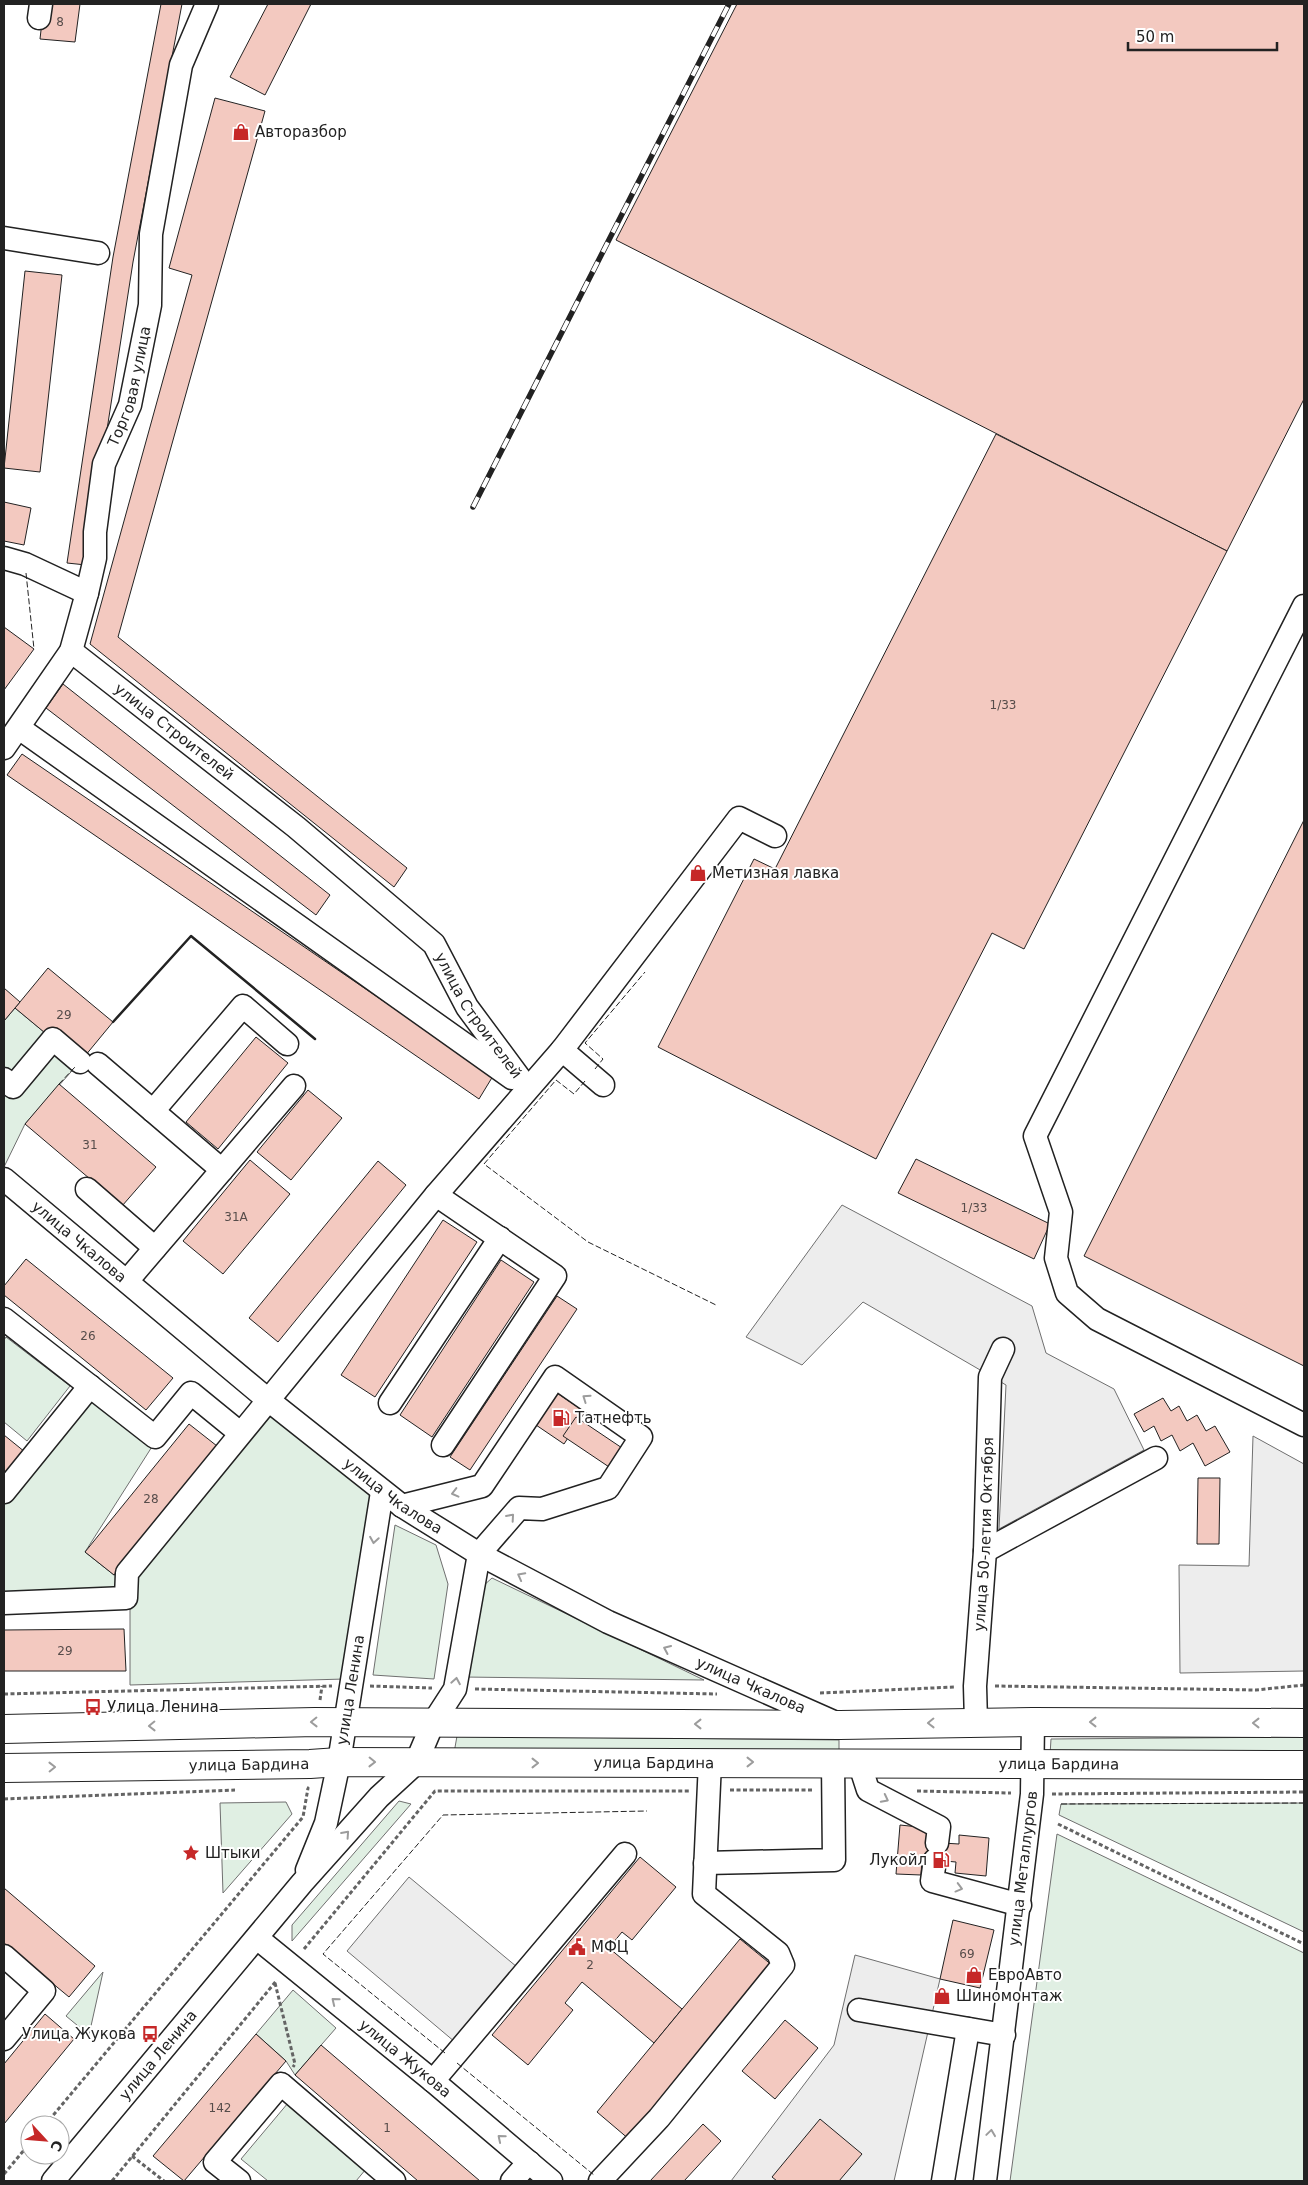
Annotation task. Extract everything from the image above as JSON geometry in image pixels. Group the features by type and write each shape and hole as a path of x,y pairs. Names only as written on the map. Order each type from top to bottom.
{"main road":[{"path":"4,1730 346,1722 840,1725 976,1722 1304,1723"},
{"name":"улица Бардина","path":"4,1768 339,1762 846,1762 1304,1765"}],"street":[{"name":"Торговая улица","path":"4,748 71,651 87,593 95,558 95,532 104,464 130,405 150,305 151,234 182,65 207,4"},
{"path":"4,238 98,253"},
{"path":"4,558 24,564 87,593"},
{"path":"1304,606 1035,1136 1061,1212 1056,1258 1068,1293 1097,1319 1304,1425"},
{"name":"улица Строителей","path":"4,1603 126,1598 127,1573 436,1194 527,1088 467,1007 434,944 296,827 71,651"},
{"path":"19,728 527,1088 562,1050 739,818 774,836"},
{"path":"153,1111 243,1006 287,1044"},
{"path":"4,1079 13,1086 53,1039 89,1063 153,1111 222,1170"},
{"path":"562,1050 603,1085"},
{"path":"127,1282 294,1086"},
{"name":"улица Чкалова","path":"4,1179 267,1399 402,1506 479,1554 608,1622 840,1725"},
{"path":"87,1190 155,1248"},
{"path":"436,1194 555,1276 443,1445"},
{"path":"390,1403 500,1238"},
{"path":"4,1319 155,1437 191,1393 240,1433"},
{"name":"улица 50-летия Октября","path":"976,1722 975,1686 985,1551 990,1377 1003,1350"},
{"path":"402,1506 482,1486 555,1376 640,1437 608,1488 542,1509 518,1508 479,1554"},
{"path":"4,1492 90,1386"},
{"path":"985,1551 1156,1458"},
{"name":"улица Ленина","path":"302,1883 326,1823 339,1762 382,1492"},
{"name":"улица Ленина","path":"53,2181 302,1883 379,1797 416,1763 433,1723 455,1689 479,1554"},
{"name":"улица Металлургов","path":"985,2181 1032,1794 1033,1722"},
{"path":"600,2181 659,2118 783,1965 778,1953 704,1894 710,1762"},
{"path":"705,1863 834,1860 833,1790 846,1762 868,1790 939,1827 932,1881 1020,1905"},
{"path":"433,2081 625,1854"},
{"name":"улица Жукова","path":"257,1938 433,2081 551,2181"},
{"path":"4,1956 44,1991 4,2039"},
{"path":"859,2010 1004,2035"},
{"path":"943,2181 968,2029"},
{"path":"239,2181 215,2162 281,2084 394,2181"},
{"path":"512,2181 529,2162"}],"path":[{"path":"4,1694 351,1685 720,1694"},
{"path":"818,1693 975,1686 1256,1690 1304,1685"},
{"path":"53,2115 303,1817 308,1788 299,1788"},
{"path":"4,1799 240,1790"},
{"path":"112,2181 435,1791 833,1790"},
{"path":"916,1791 1032,1794 1304,1792"},
{"path":"1058,1824 1304,1944"},
{"path":"275,1983 295,2064 281,2084"},
{"path":"4,2174 20,2155"},
{"path":"132,2156 164,2181"}],"green space":[{"path":"15,1008 50,1037 13,1082 4,1074 4,1021"},
{"path":"53,1043 78,1064 25,1124 4,1167 4,1083"},
{"path":"6,1337 70,1386 27,1441 4,1422 4,1340"},
{"path":"90,1391 155,1442 85,1552 114,1575 124,1575 123,1595 4,1599 4,1497"},
{"path":"266,1406 374,1494 345,1679 130,1685 130,1574"},
{"path":"395,1525 436,1545 448,1584 434,1679 373,1675"},
{"path":"492,1578 704,1680 463,1677 474,1594"},
{"path":"457,1736 839,1740 839,1754 454,1753"},
{"path":"1304,1737 1304,1753 1050,1755 1051,1739"},
{"path":"399,1801 411,1804 292,1941 292,1925"},
{"path":"286,1802 292,1814 223,1893 220,1803"},
{"path":"1304,1803 1304,1932 1059,1815 1061,1804"},
{"path":"1057,1834 1304,1953 1304,2181 1010,2181"},
{"path":"103,1972 89,2035 66,2016"},
{"path":"293,1990 336,2028 295,2075 286,2061 256,2034"},
{"path":"288,2103 366,2169 356,2181 268,2181 241,2159"}],"shaded area":[{"path":"842,1205 1032,1306 1046,1353 1114,1389 1144,1450 999,1529 1006,1385 863,1302 802,1365 746,1337"},
{"path":"1253,1436 1304,1464 1304,1671 1180,1673 1179,1565 1249,1566"},
{"path":"409,1877 517,1967 455,2042 347,1951"},
{"path":"855,1955 940,1979 894,2181 731,2181 834,2045"}],"building":[{"path":"44,4 80,4 75,42 40,39"},
{"path":"161,4 182,4 133,262 86,565 67,563 113,257"},
{"path":"268,4 311,4 265,95 230,77"},
{"path":"737,4 1304,4 1304,399 1227,551 616,240"},
{"path":"215,98 265,111 118,637 407,868 394,887 90,644 192,275 169,268"},
{"path":"25,271 62,275 40,472 4,468"},
{"path":"996,434 1227,551 1024,949 992,933 876,1159 658,1047 754,859 775,869"},
{"path":"4,502 31,508 24,545 4,541"},
{"path":"4,627 34,649 4,690"},
{"path":"63,684 330,895 316,915 46,708"},
{"path":"22,754 493,1076 479,1099 7,775"},
{"path":"1304,820 1304,1366 1084,1256"},
{"path":"48,968 113,1022 80,1062 15,1008"},
{"path":"4,988 20,1002 4,1021"},
{"path":"256,1037 288,1063 218,1149 186,1122"},
{"path":"59,1084 156,1167 122,1206 25,1124"},
{"path":"308,1090 342,1118 291,1180 257,1152"},
{"path":"916,1159 1050,1224 1034,1259 898,1193"},
{"path":"250,1160 290,1194 223,1274 183,1241"},
{"path":"378,1161 406,1185 278,1342 249,1318"},
{"path":"443,1220 477,1242 375,1397 341,1375"},
{"path":"26,1259 173,1378 146,1410 4,1295 4,1286"},
{"path":"501,1260 534,1282 432,1437 400,1415"},
{"path":"557,1296 577,1309 470,1470 450,1457"},
{"name":"Татнефть","path":"557,1393 585,1412 564,1444 536,1425"},
{"path":"1163,1398 1171,1411 1179,1406 1187,1421 1197,1415 1206,1431 1215,1426 1230,1452 1205,1466 1193,1443 1180,1451 1172,1435 1161,1441 1154,1426 1144,1432 1134,1414"},
{"path":"576,1417 631,1454 618,1473 563,1436"},
{"path":"189,1424 217,1446 114,1575 85,1552"},
{"path":"4,1435 25,1452 4,1479"},
{"path":"1198,1478 1220,1478 1219,1544 1197,1544"},
{"path":"124,1629 126,1671 4,1671 4,1630"},
{"path":"900,1825 928,1828 926,1842 959,1844 959,1835 989,1838 986,1876 955,1873 956,1862 922,1859 921,1875 896,1874"},
{"path":"640,1857 676,1887 632,1940 622,1932 609,1948 682,2009 654,2043 582,1982 565,2003 573,2010 528,2065 492,2035"},
{"path":"4,1888 95,1966 69,1997 4,1943"},
{"path":"953,1920 994,1930 980,1988 940,1979"},
{"path":"740,1939 773,1966 630,2140 597,2112"},
{"path":"45,2014 74,2039 4,2124 4,2064"},
{"path":"785,2020 818,2048 775,2099 742,2071"},
{"path":"256,2034 286,2061 184,2181 153,2156"},
{"path":"321,2045 480,2181 418,2181 295,2075"},
{"path":"820,2119 862,2154 839,2181 777,2181 772,2177"},
{"path":"703,2124 721,2141 684,2181 650,2181"}],"railway":[{"path":"473,507 729,4"}],"fence":[{"path":"26,573 34,649"},
{"path":"595,1069 603,1059 585,1043 645,972"},
{"path":"59,1084 75,1067"},
{"path":"585,1081 574,1094 556,1080 484,1164 588,1242 716,1305"},
{"path":"1061,1804 1304,1803"},
{"path":"445,2053 323,1954 443,1815 647,1811"},
{"path":"457,2063 594,2175"}],"wall":[{"path":"113,1022 191,936 315,1039"}],"place":[{"name":"Авторазбор","path":"241,132"},
{"name":"Метизная лавка","path":"698,873"},
{"name":"Татнефть","path":"561,1418"},
{"name":"Улица Ленина","path":"93,1707"},
{"name":"Штыки","path":"191,1853"},
{"name":"Лукойл","path":"941,1860"},
{"name":"МФЦ","path":"577,1947"},
{"name":"ЕвроАвто","path":"974,1975"},
{"name":"Шиномонтаж","path":"942,1996"},
{"name":"Улица Жукова","path":"150,2034"}]}
